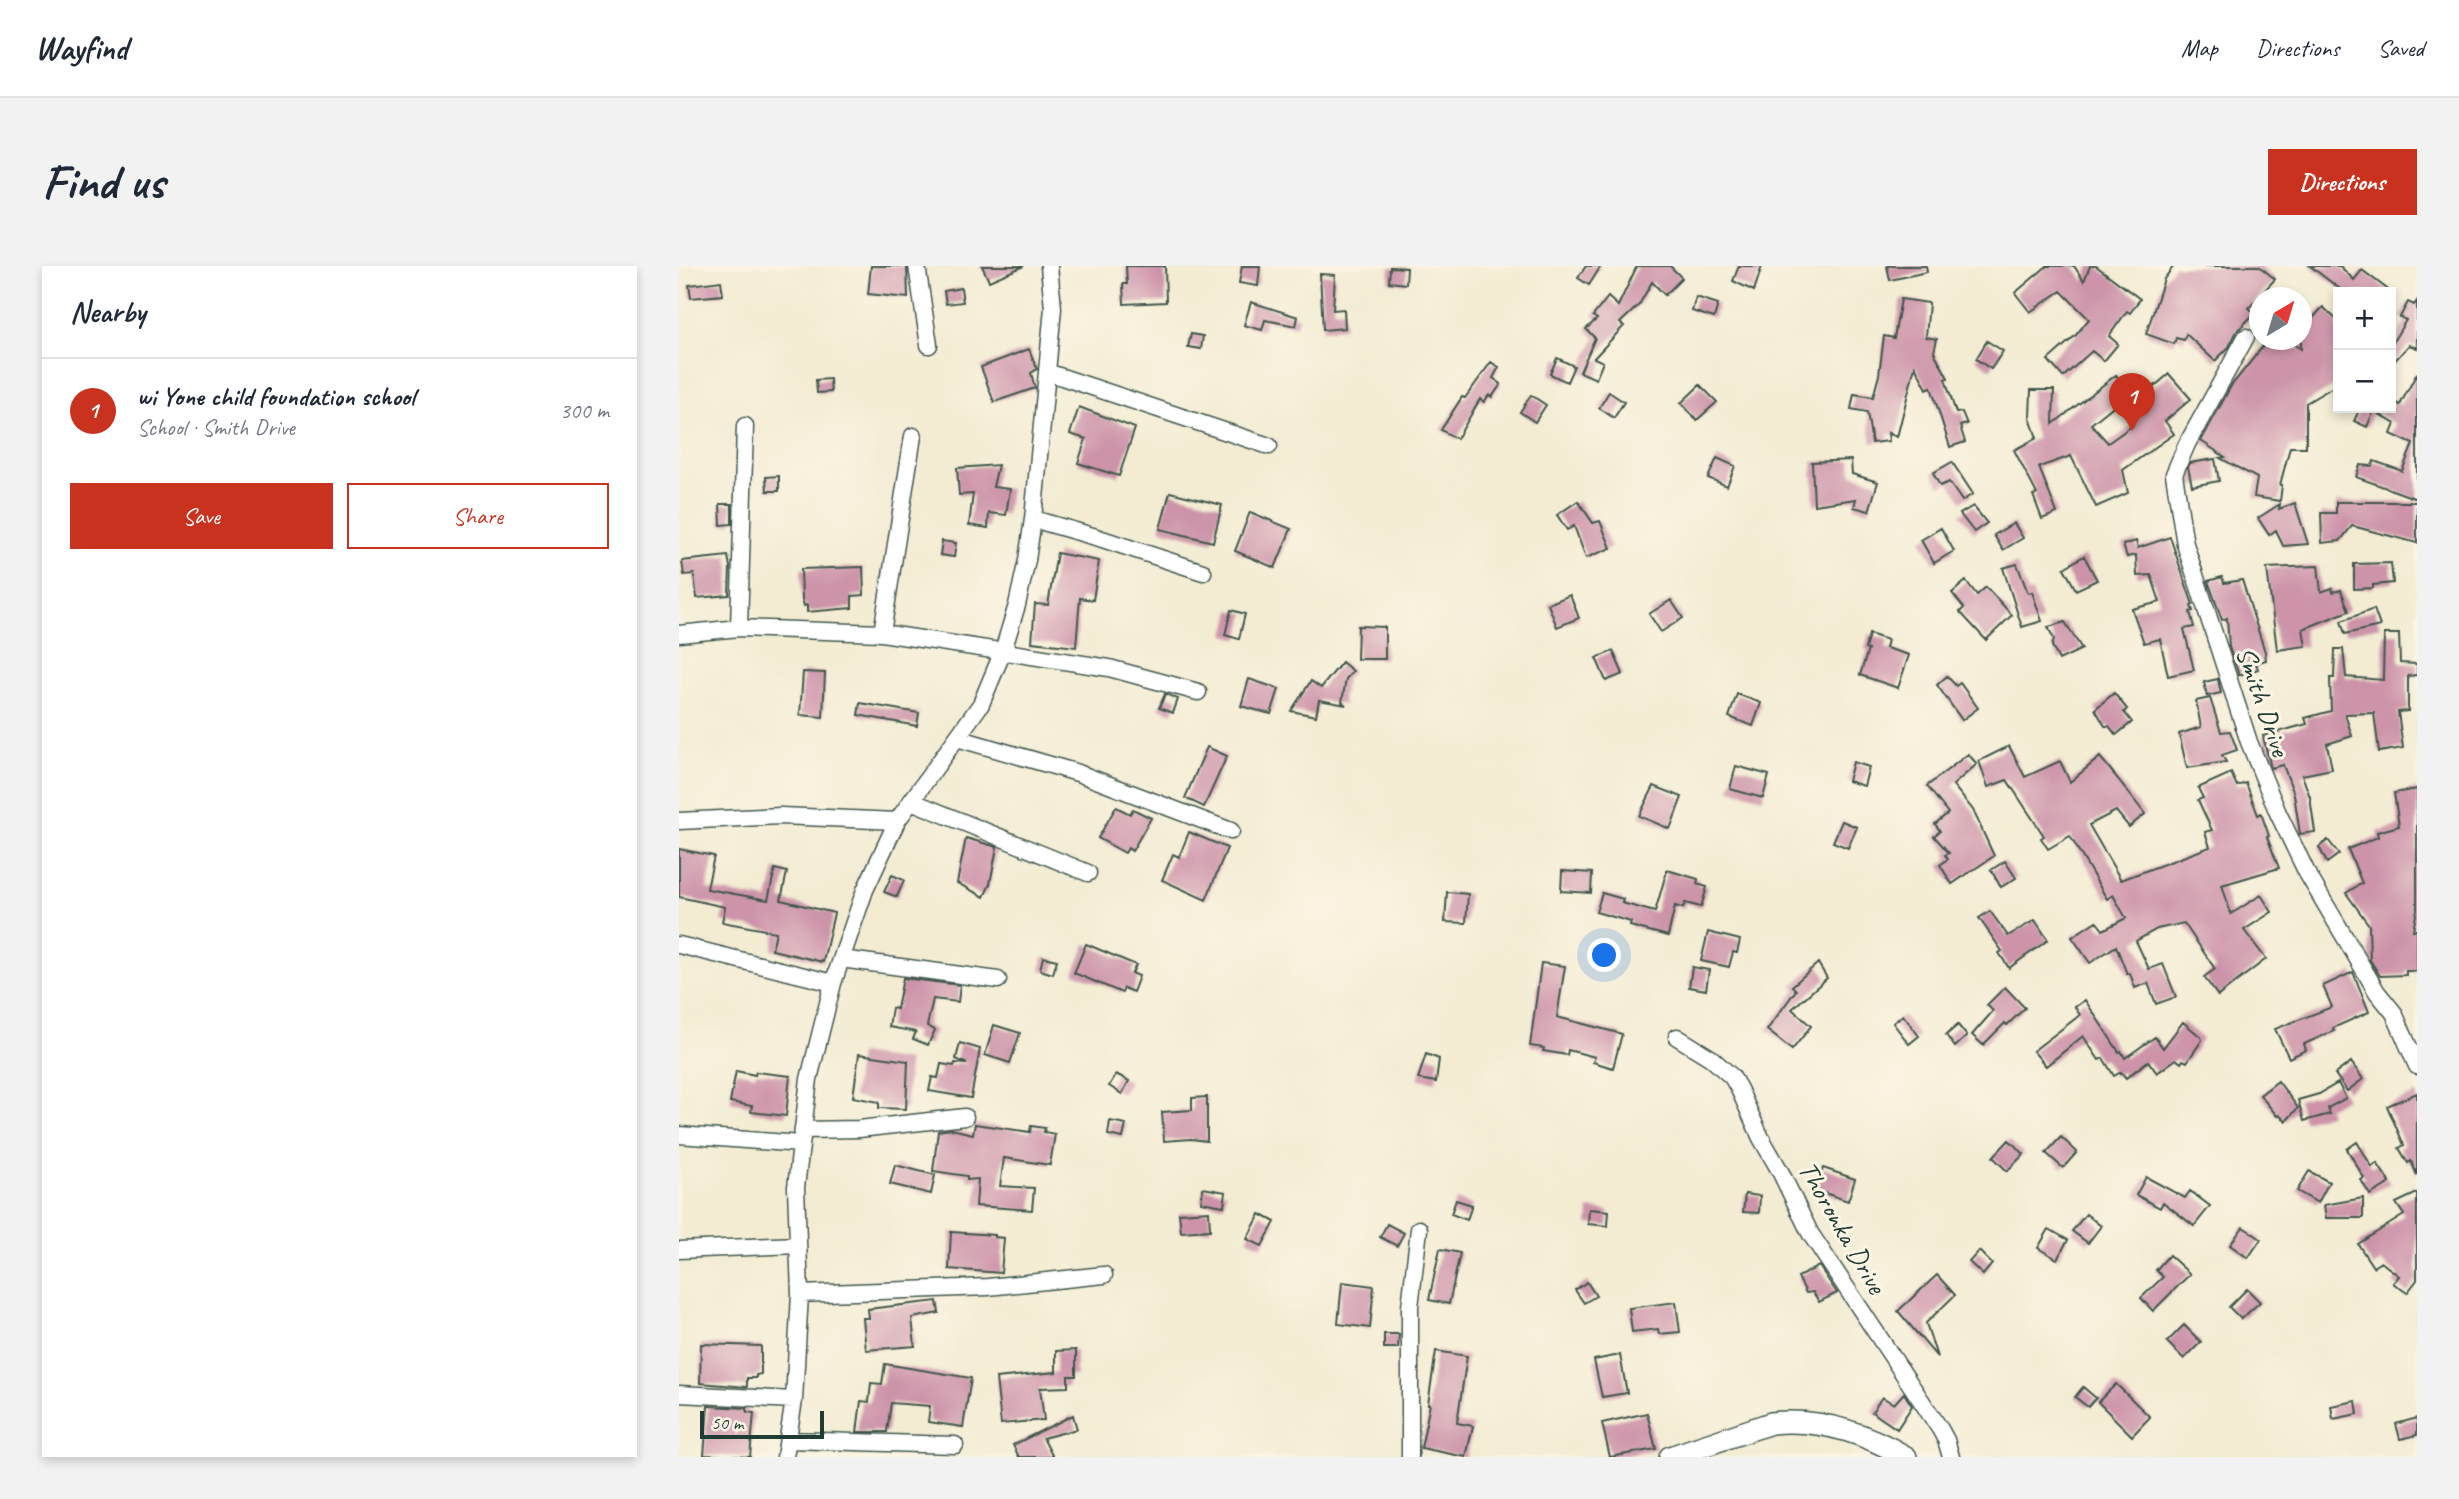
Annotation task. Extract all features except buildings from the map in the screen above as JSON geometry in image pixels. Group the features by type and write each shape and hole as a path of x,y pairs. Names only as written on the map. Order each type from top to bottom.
{"street":[{"path":"917,266 929,345"},
{"path":"785,1457 794,1400 800,1294 796,1187 809,1079 833,983 865,890 897,821 981,704 1003,651 1017,605 1033,519 1047,372 1053,308 1049,266"},
{"name":"Smith Drive","path":"2246,337 2187,444 2174,474 2185,544 2249,742 2278,813 2307,873 2377,992 2412,1038 2417,1066"},
{"path":"1047,372 1269,446"},
{"path":"739,628 745,426"},
{"path":"882,633 913,436"},
{"path":"1033,519 1203,572"},
{"path":"679,634 739,628 882,633 1109,668 1198,692"},
{"path":"957,738 1078,773 1231,831"},
{"path":"911,801 1088,873"},
{"path":"679,821 781,816 897,821"},
{"path":"679,945 833,983"},
{"path":"841,959 997,981"},
{"name":"Thoronka Drive","path":"1677,1037 1721,1066 1739,1089 1810,1233 1940,1429 1951,1457"},
{"path":"679,1135 801,1137 965,1117"},
{"path":"1410,1457 1410,1307 1419,1229"},
{"path":"679,1250 798,1245"},
{"path":"800,1294 988,1287 1104,1275"},
{"path":"679,1394 794,1400"},
{"path":"1670,1457 1771,1423 1788,1421 1818,1424 1855,1433 1906,1457"},
{"path":"788,1440 955,1445"}],"place":[{"name":"wi Yone child foundation school","path":"2132,431"}]}
